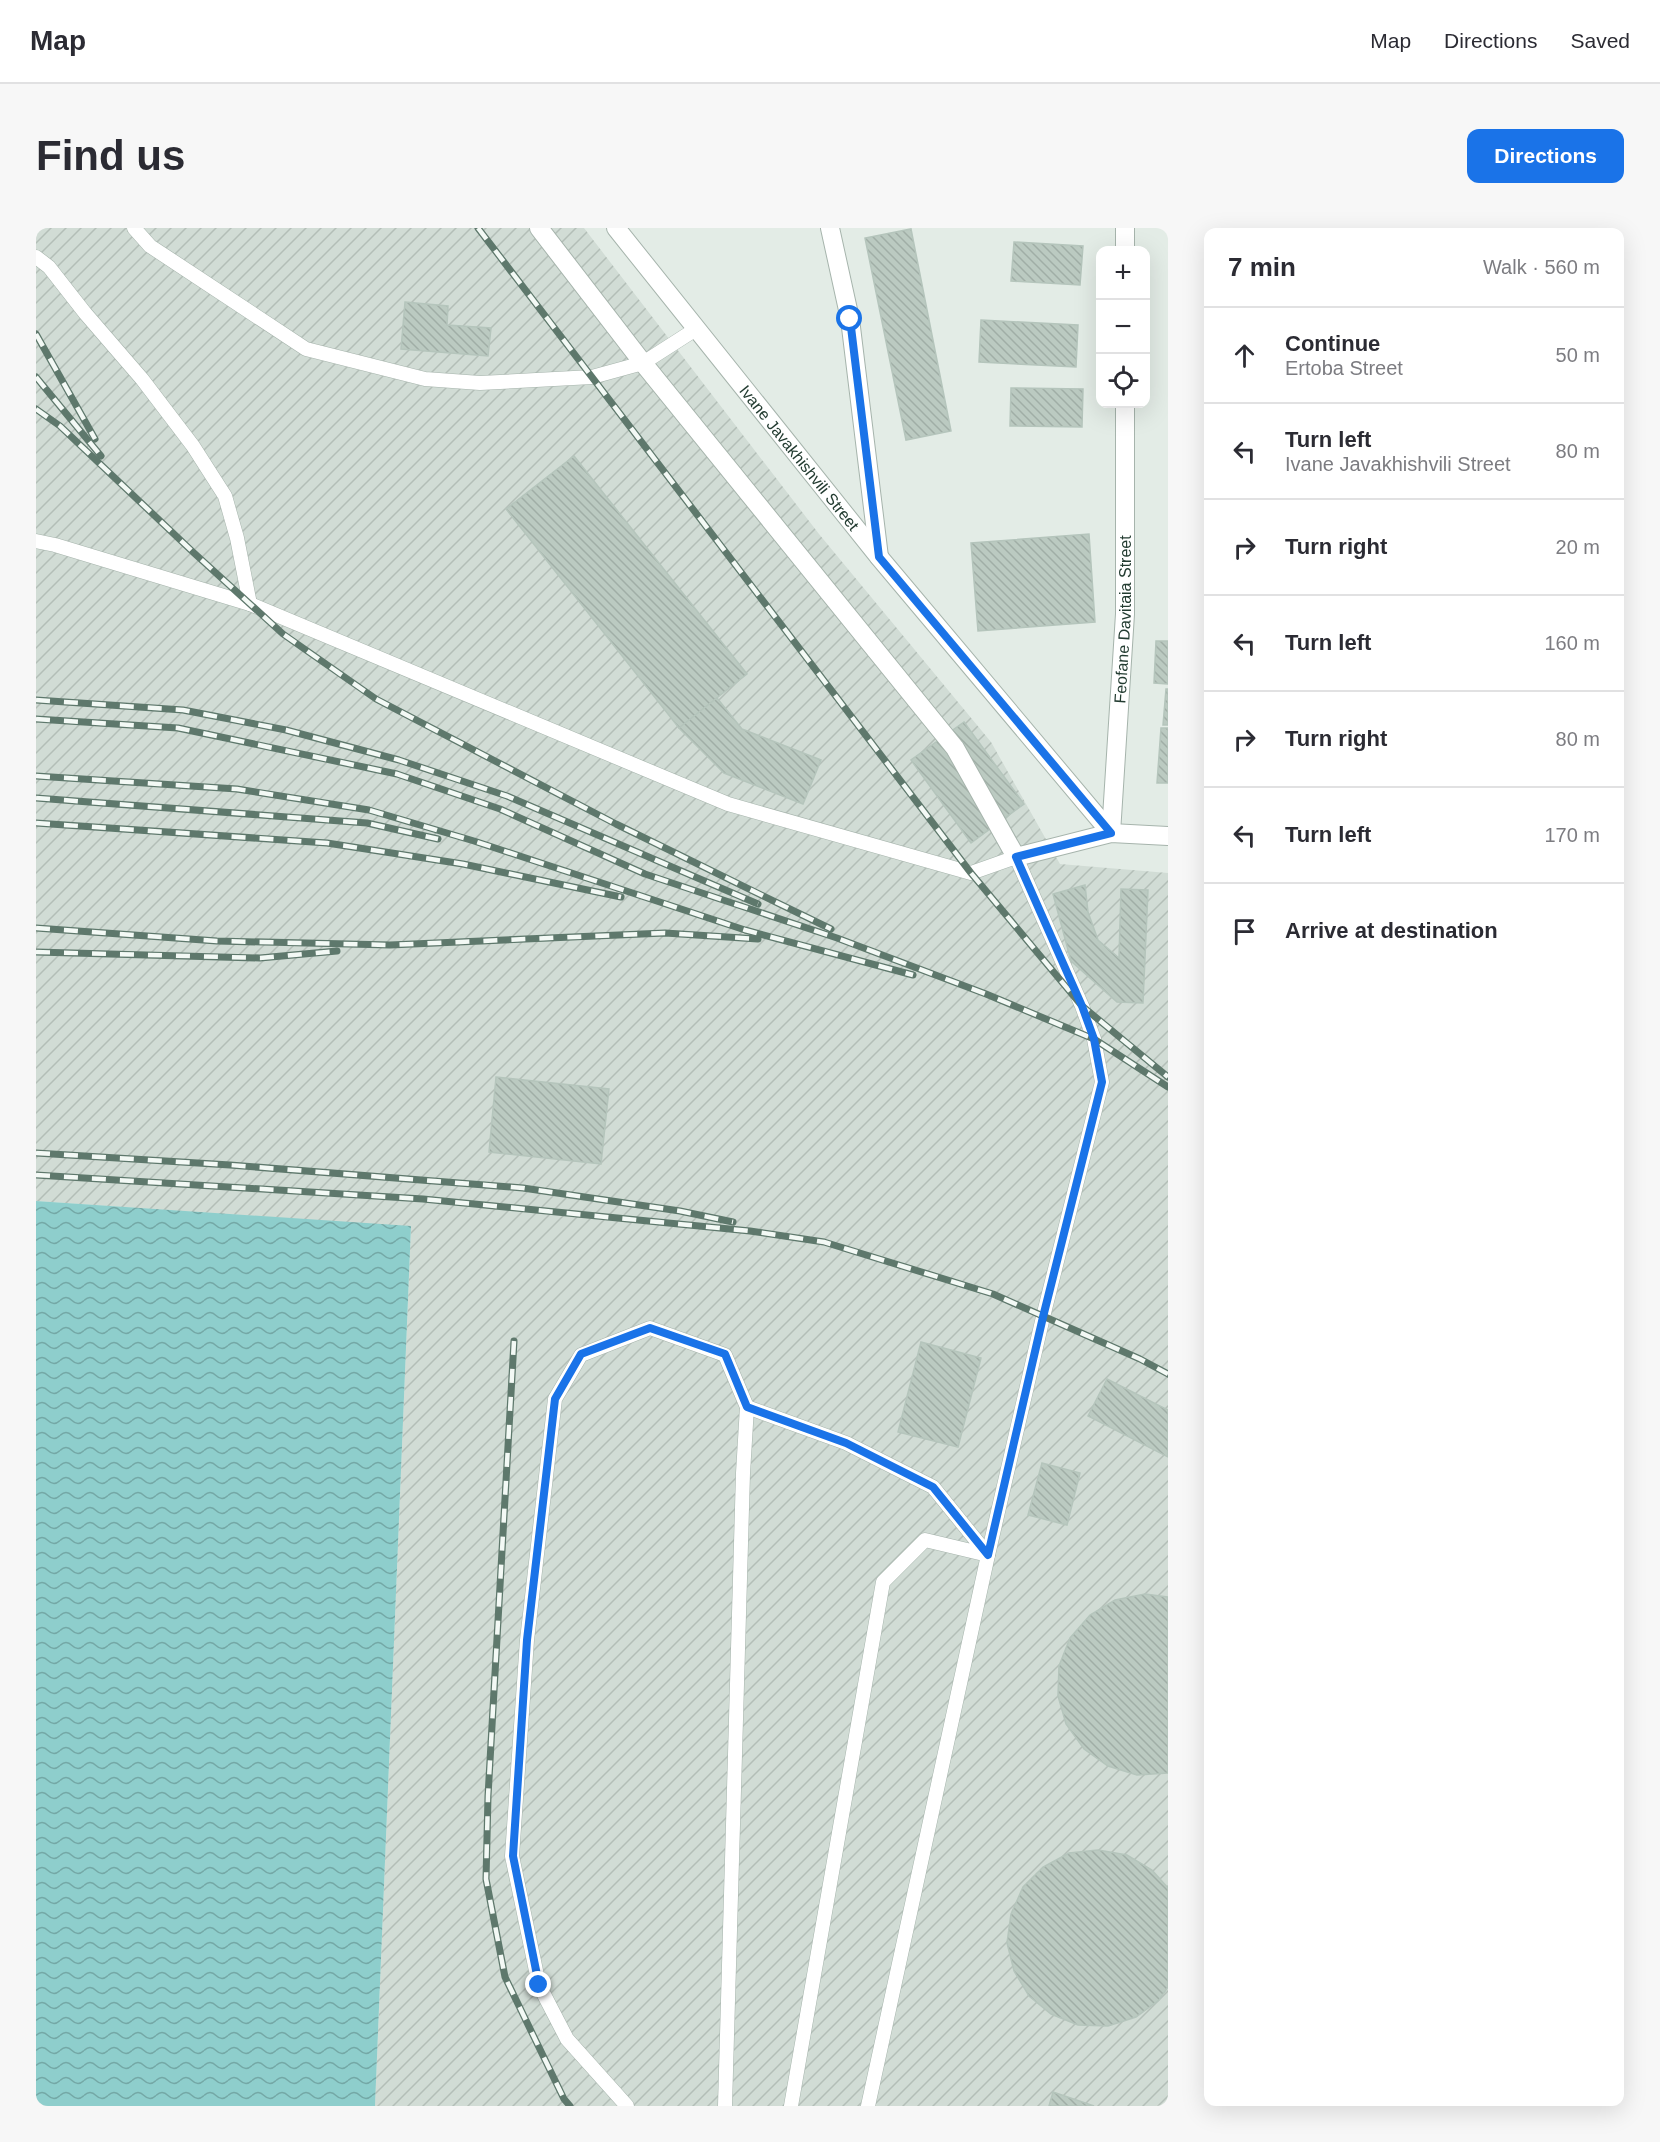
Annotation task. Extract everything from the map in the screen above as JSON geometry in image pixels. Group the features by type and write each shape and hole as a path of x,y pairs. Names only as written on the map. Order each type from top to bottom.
{"street":[{"path":"539,228 643,363 955,748 1016,857 1111,833 1168,836"},
{"name":"Ivane Javakhishvili Street","path":"616,228 879,557 1111,833"},
{"path":"830,228 850,319 879,557"},
{"path":"1125,228 1125,246"},
{"name":"Feofane Davitaia Street","path":"1111,833 1125,614 1125,408"}],"lane":[{"path":"134,228 150,246 306,349 425,379 480,383 592,376 643,363 696,329"},
{"path":"36,257 49,267 142,379 193,446 225,496 237,538 250,604"},
{"path":"36,541 250,604 728,804 971,873 1016,857 1082,1006 1094,1039 1102,1082 1043,1317 988,1555 868,2106"},
{"path":"627,2106 567,2039 539,1985 513,1856 527,1640 555,1399 581,1354 650,1328 725,1354 747,1407 743,1473 725,2106"},
{"path":"747,1407 846,1443 933,1487 988,1555"},
{"path":"791,2106 883,1582 925,1540 988,1555"}],"shaded area":[{"path":"36,228 584,228 819,534 991,742 1060,864 1168,873 1168,2106 375,2106 411,1227 36,1201"}],"water":[{"path":"36,1201 411,1226 375,2106 36,2106"}],"building":[{"path":"911,229 951,431 906,440 865,238"},
{"path":"1014,242 1083,246 1080,285 1011,281"},
{"path":"405,302 448,306 447,325 491,328 488,356 401,349"},
{"path":"981,320 1078,325 1076,367 979,362"},
{"path":"1011,388 1083,389 1082,427 1010,426"},
{"path":"574,456 747,674 679,728 506,509"},
{"path":"1089,534 1095,622 978,631 971,543"},
{"path":"1156,641 1168,641 1168,684 1154,683"},
{"path":"1166,689 1168,689 1168,725 1163,725"},
{"path":"717,698 742,729 821,760 803,804 724,773 679,728"},
{"path":"964,722 1024,804 971,843 911,760"},
{"path":"1161,728 1168,728 1168,783 1157,783"},
{"path":"1085,885 1088,912 1098,940 1119,958 1121,889 1148,890 1143,1003 1117,1002 1071,961 1053,894"},
{"path":"496,1077 609,1089 601,1164 489,1152"},
{"path":"921,1342 981,1358 958,1447 898,1432"},
{"path":"1107,1379 1168,1410 1168,1457 1088,1416"},
{"path":"1042,1463 1080,1473 1067,1525 1028,1515"},
{"path":"1145,1594 1168,1597 1168,1773 1137,1775 1108,1766 1084,1749 1066,1724 1058,1696 1059,1666 1070,1638 1090,1615 1115,1600"},
{"path":"1098,1850 1127,1855 1152,1870 1168,1888 1168,1987 1159,2000 1136,2017 1108,2026 1078,2025 1051,2014 1029,1996 1014,1971 1007,1943 1011,1914 1023,1887 1043,1867 1069,1853"},
{"path":"1053,2092 1094,2106 1049,2106"}],"railway":[{"path":"478,228 971,873 1082,1006 1168,1077"},
{"path":"36,334 95,439"},
{"path":"36,377 101,456"},
{"path":"36,409 60,426 283,634 376,699 616,824 831,929"},
{"path":"36,700 183,710 286,730 399,760 507,796 758,904"},
{"path":"36,719 178,728 397,774 500,809 645,874 837,938 986,994 1094,1039 1168,1087"},
{"path":"36,776 237,789 369,810 474,841 745,930 913,975"},
{"path":"36,798 367,823 438,839"},
{"path":"36,823 327,843 463,864 621,897"},
{"path":"36,928 217,941 390,945 665,933 758,939"},
{"path":"36,952 260,958 337,951"},
{"path":"36,1153 230,1165 523,1188 680,1211 733,1222"},
{"path":"36,1175 423,1199 750,1231 824,1242 993,1294 1140,1359 1168,1374"},
{"path":"514,1341 488,1796 486,1879 505,1977 564,2099 570,2106"}],"route":[{"path":"539,1985 513,1856 527,1640 555,1399 581,1354 650,1328 725,1354 747,1407 846,1443 933,1487 988,1555 1043,1317 1102,1082 1094,1039 1082,1006 1016,857 1111,833 879,557 850,319"}]}
